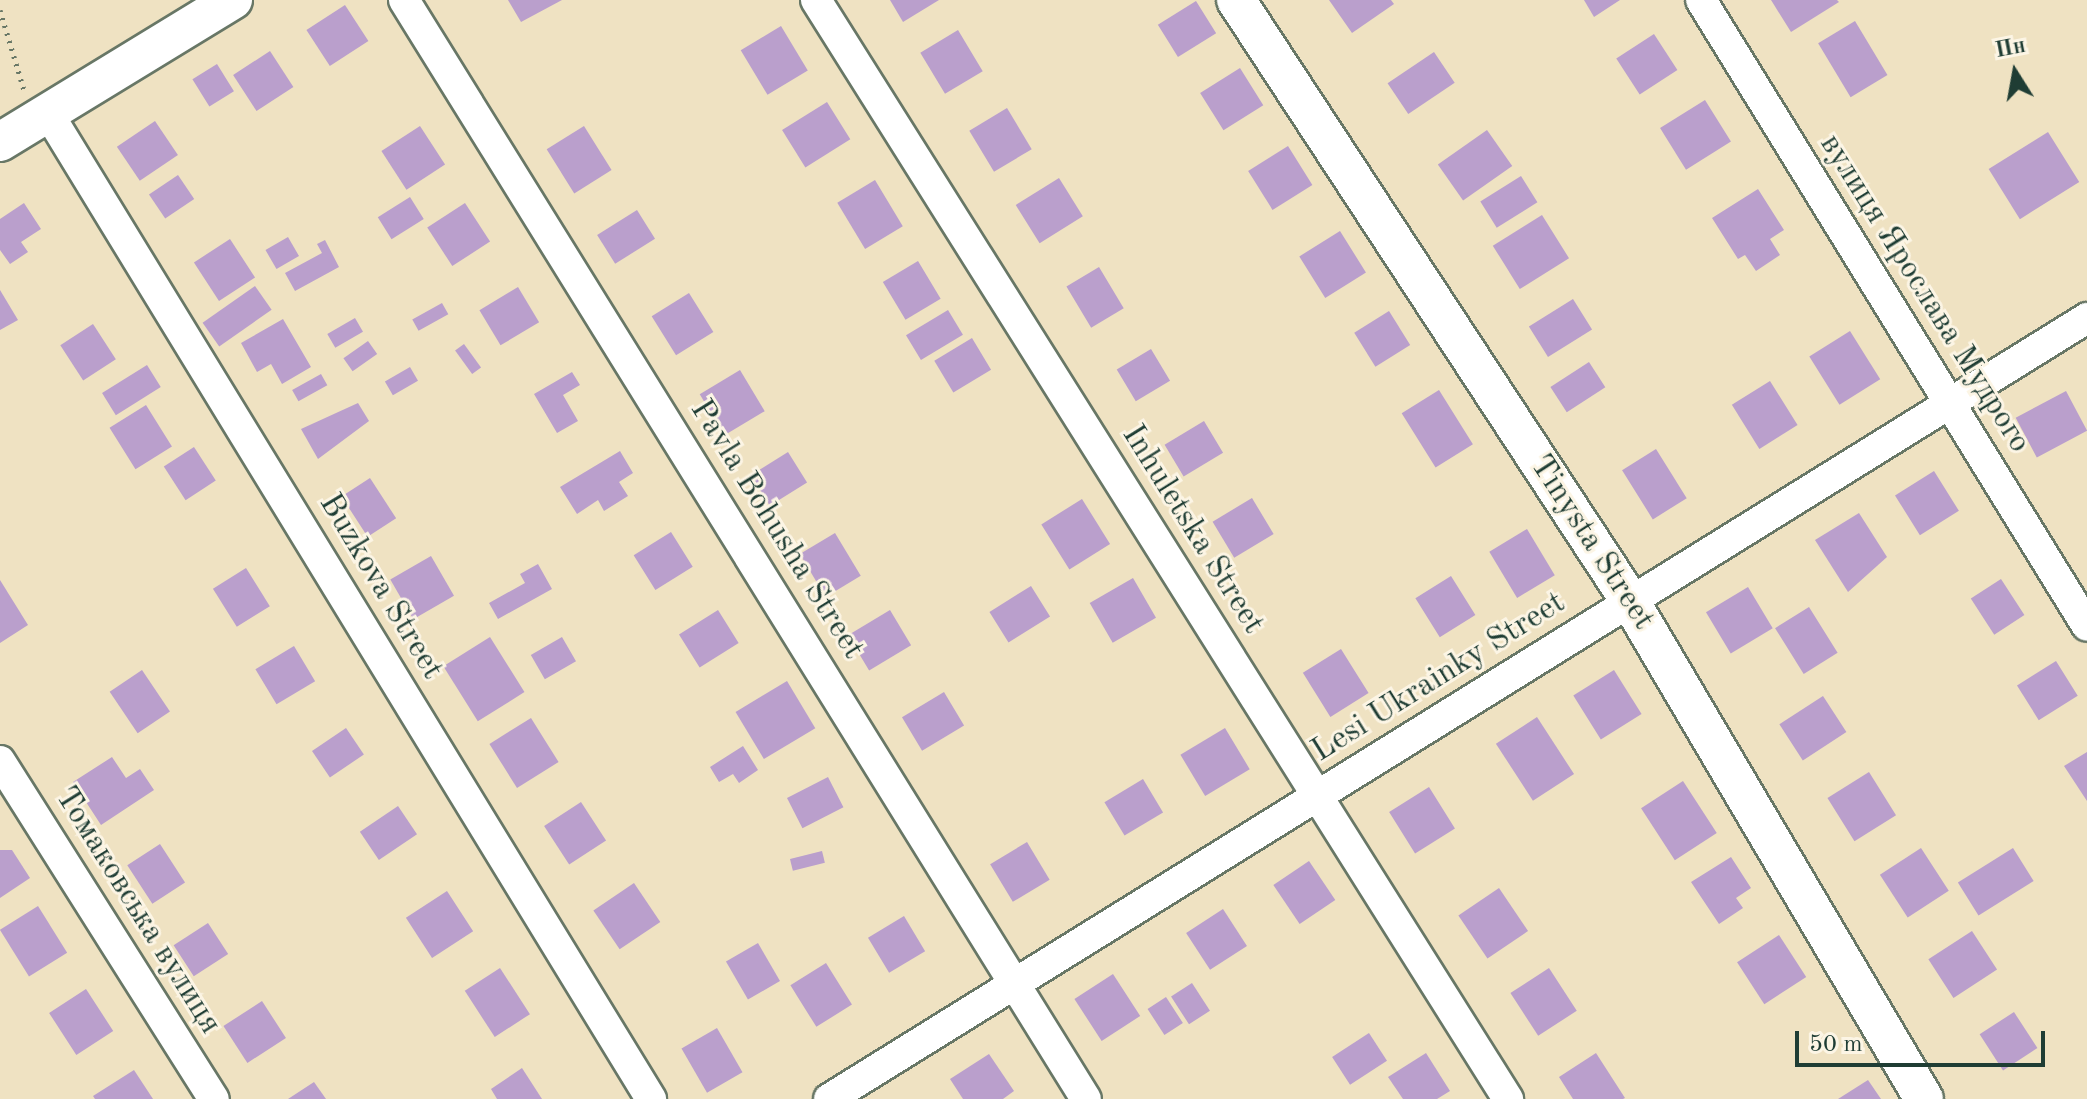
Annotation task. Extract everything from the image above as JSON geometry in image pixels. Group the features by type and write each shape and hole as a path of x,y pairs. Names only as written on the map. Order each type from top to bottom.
{"street":[{"path":"0,142 233,0"},
{"name":"Pavla Bohusha Street","path":"404,0 1086,1099"},
{"name":"Inhuletska Street","path":"816,0 1508,1099"},
{"name":"Tinysta Street","path":"1236,0 1630,601 1924,1099"},
{"name":"вулиця Ярослава Мудрого","path":"1701,0 2087,626"},
{"name":"Buzkova Street","path":"41,117 651,1099"},
{"name":"Lesi Ukrainky Street","path":"829,1099 2087,318"},
{"name":"Томаковська вулиця","path":"0,761 214,1099"}],"path":[{"path":"0,10 41,117"}],"building":[{"path":"508,0 562,0 521,22"},
{"path":"890,0 939,0 903,22"},
{"path":"1329,0 1391,0 1394,4 1352,33"},
{"path":"1584,0 1620,0 1594,17"},
{"path":"1771,0 1837,0 1839,2 1791,32"},
{"path":"1196,1 1216,33 1178,57 1158,25"},
{"path":"345,5 368,41 330,66 306,30"},
{"path":"1855,21 1887,75 1851,97 1818,43"},
{"path":"781,26 808,71 767,95 741,50"},
{"path":"958,30 983,71 945,94 920,53"},
{"path":"1654,34 1677,70 1640,95 1616,59"},
{"path":"270,51 293,87 257,111 233,75"},
{"path":"1434,52 1455,83 1408,114 1388,83"},
{"path":"217,64 234,91 209,107 192,79"},
{"path":"1240,68 1263,105 1223,130 1200,93"},
{"path":"1705,100 1731,142 1686,170 1660,128"},
{"path":"827,102 850,139 805,167 782,130"},
{"path":"1007,108 1032,149 994,172 969,131"},
{"path":"155,121 178,155 140,181 117,147"},
{"path":"420,126 445,165 406,190 381,151"},
{"path":"584,126 612,170 574,193 547,149"},
{"path":"1487,130 1512,166 1463,200 1438,164"},
{"path":"2048,132 2079,182 2020,219 1989,169"},
{"path":"1288,146 1312,185 1273,210 1248,171"},
{"path":"178,175 194,199 165,219 149,195"},
{"path":"1521,176 1537,202 1497,228 1480,201"},
{"path":"1059,178 1083,216 1040,243 1016,205"},
{"path":"875,180 903,226 865,249 837,203"},
{"path":"1758,189 1784,230 1770,239 1780,255 1756,271 1745,255 1738,259 1712,218"},
{"path":"410,197 424,219 392,239 378,217"},
{"path":"24,203 41,229 21,242 28,252 10,264 0,250 0,219"},
{"path":"465,203 490,242 452,266 427,228"},
{"path":"637,210 655,239 615,264 597,235"},
{"path":"1542,215 1569,258 1520,289 1493,246"},
{"path":"1340,231 1366,273 1325,298 1299,256"},
{"path":"288,237 299,256 276,269 265,250"},
{"path":"230,239 255,278 219,301 194,262"},
{"path":"325,240 339,267 295,291 285,273 322,253 317,244"},
{"path":"918,261 941,299 906,320 883,282"},
{"path":"1099,267 1124,308 1091,328 1066,287"},
{"path":"255,286 272,310 219,346 203,323"},
{"path":"518,287 539,322 501,345 479,310"},
{"path":"0,290 18,320 0,330"},
{"path":"689,293 713,332 676,355 652,316"},
{"path":"1573,299 1592,330 1548,357 1529,327"},
{"path":"442,303 448,314 419,331 412,319"},
{"path":"948,310 963,335 921,360 906,335"},
{"path":"1389,311 1410,345 1375,367 1354,333"},
{"path":"355,318 363,332 335,348 327,334"},
{"path":"283,319 311,367 282,384 271,364 257,372 241,343"},
{"path":"93,324 116,359 83,380 60,345"},
{"path":"1850,331 1880,379 1839,405 1809,356"},
{"path":"972,338 991,370 953,392 934,361"},
{"path":"368,341 377,354 353,371 343,358"},
{"path":"464,344 481,367 472,374 455,350"},
{"path":"1151,349 1170,381 1136,401 1117,370"},
{"path":"1589,362 1605,387 1567,412 1550,387"},
{"path":"147,365 161,387 116,415 102,393"},
{"path":"410,367 418,381 393,395 385,382"},
{"path":"740,370 765,411 724,435 700,394"},
{"path":"572,372 580,385 563,395 578,421 557,433 534,394"},
{"path":"321,374 327,385 298,401 292,390"},
{"path":"1770,381 1798,425 1759,449 1732,405"},
{"path":"1439,390 1473,444 1436,468 1402,413"},
{"path":"2066,391 2087,431 2037,457 2016,418"},
{"path":"358,403 369,421 318,459 301,429"},
{"path":"146,405 172,447 135,469 110,428"},
{"path":"1204,421 1223,453 1184,476 1165,445"},
{"path":"194,447 216,481 186,500 164,467"},
{"path":"1656,449 1687,498 1653,519 1622,470"},
{"path":"620,451 633,473 619,482 628,496 604,511 598,500 577,514 560,487"},
{"path":"788,452 807,483 770,506 751,475"},
{"path":"1934,471 1959,511 1920,535 1895,495"},
{"path":"370,478 396,518 368,537 341,497"},
{"path":"1252,498 1274,534 1234,558 1213,522"},
{"path":"1082,499 1110,544 1069,569 1041,524"},
{"path":"1859,513 1887,557 1848,592 1815,540"},
{"path":"1527,529 1555,575 1517,598 1489,552"},
{"path":"671,532 693,567 655,590 634,555"},
{"path":"835,533 861,576 826,597 800,554"},
{"path":"431,556 454,596 413,619 390,580"},
{"path":"538,564 552,589 498,619 489,603 525,583 520,574"},
{"path":"246,568 270,606 237,627 213,589"},
{"path":"1451,576 1475,615 1440,637 1415,598"},
{"path":"1133,578 1156,618 1113,643 1090,603"},
{"path":"2001,579 2024,615 1994,635 1971,599"},
{"path":"0,580 28,625 0,643"},
{"path":"1031,586 1050,617 1009,642 989,612"},
{"path":"1748,587 1773,628 1731,653 1706,612"},
{"path":"1809,607 1838,653 1804,674 1775,628"},
{"path":"718,610 739,643 700,667 679,634"},
{"path":"890,610 911,645 869,670 848,635"},
{"path":"490,637 524,692 478,721 443,666"},
{"path":"562,637 576,661 545,679 531,655"},
{"path":"294,646 315,681 277,704 255,669"},
{"path":"1341,649 1369,693 1330,717 1303,673"},
{"path":"2056,661 2078,696 2039,720 2017,685"},
{"path":"142,670 170,711 138,733 110,692"},
{"path":"1614,670 1642,714 1601,740 1573,695"},
{"path":"787,681 815,728 764,759 736,712"},
{"path":"944,692 964,725 922,751 902,717"},
{"path":"1823,696 1846,732 1803,760 1779,724"},
{"path":"1537,717 1574,774 1533,801 1496,744"},
{"path":"531,718 559,762 517,788 489,744"},
{"path":"346,728 364,755 330,777 312,751"},
{"path":"1225,728 1250,769 1205,796 1180,755"},
{"path":"743,746 758,770 739,783 733,774 719,782 710,767"},
{"path":"2087,752 2087,801 2064,766"},
{"path":"112,757 126,778 140,769 154,790 101,825 73,782"},
{"path":"1869,772 1896,815 1854,841 1827,798"},
{"path":"828,777 843,807 802,828 787,798"},
{"path":"1143,779 1163,812 1125,836 1104,802"},
{"path":"1683,781 1717,833 1675,860 1641,808"},
{"path":"1429,787 1455,829 1415,853 1389,812"},
{"path":"581,802 606,841 569,865 544,826"},
{"path":"398,806 417,834 379,860 360,832"},
{"path":"1027,842 1050,880 1013,902 990,864"},
{"path":"160,844 185,883 152,904 127,865"},
{"path":"1921,848 1949,891 1908,917 1880,875"},
{"path":"2013,848 2034,881 1979,916 1958,882"},
{"path":"0,850 12,850 30,878 0,898"},
{"path":"822,851 825,863 793,871 790,859"},
{"path":"1731,857 1751,888 1736,898 1743,908 1719,924 1691,882"},
{"path":"1309,861 1335,900 1300,924 1273,885"},
{"path":"634,883 660,922 620,949 593,910"},
{"path":"1499,888 1528,931 1487,959 1458,915"},
{"path":"447,891 473,931 432,958 406,918"},
{"path":"38,906 67,953 29,976 0,930"},
{"path":"1223,909 1247,946 1210,970 1186,933"},
{"path":"904,916 925,951 889,973 868,938"},
{"path":"208,923 228,954 194,976 174,945"},
{"path":"1972,931 1997,970 1953,998 1928,959"},
{"path":"1779,935 1806,977 1764,1004 1737,962"},
{"path":"758,943 780,981 748,1000 726,961"},
{"path":"826,963 852,1005 816,1027 790,985"},
{"path":"500,968 530,1014 495,1037 465,991"},
{"path":"1549,968 1577,1011 1538,1036 1510,993"},
{"path":"1113,974 1140,1016 1102,1041 1074,999"},
{"path":"1192,983 1210,1011 1189,1024 1171,997"},
{"path":"86,989 113,1031 76,1055 49,1013"},
{"path":"1166,997 1183,1023 1164,1035 1148,1009"},
{"path":"262,1001 286,1038 247,1063 223,1026"},
{"path":"2014,1012 2037,1048 2003,1070 1980,1034"},
{"path":"717,1028 742,1072 707,1093 681,1048"},
{"path":"1369,1033 1387,1061 1350,1085 1332,1057"},
{"path":"1426,1053 1450,1091 1437,1099 1403,1099 1388,1077"},
{"path":"1596,1053 1625,1098 1573,1099 1559,1077"},
{"path":"989,1054 1014,1091 1003,1099 963,1099 950,1079"},
{"path":"522,1068 542,1099 497,1099 491,1089"},
{"path":"134,1070 153,1099 95,1099 93,1096"},
{"path":"1868,1080 1881,1099 1838,1099"},
{"path":"314,1082 326,1099 288,1099"}]}
